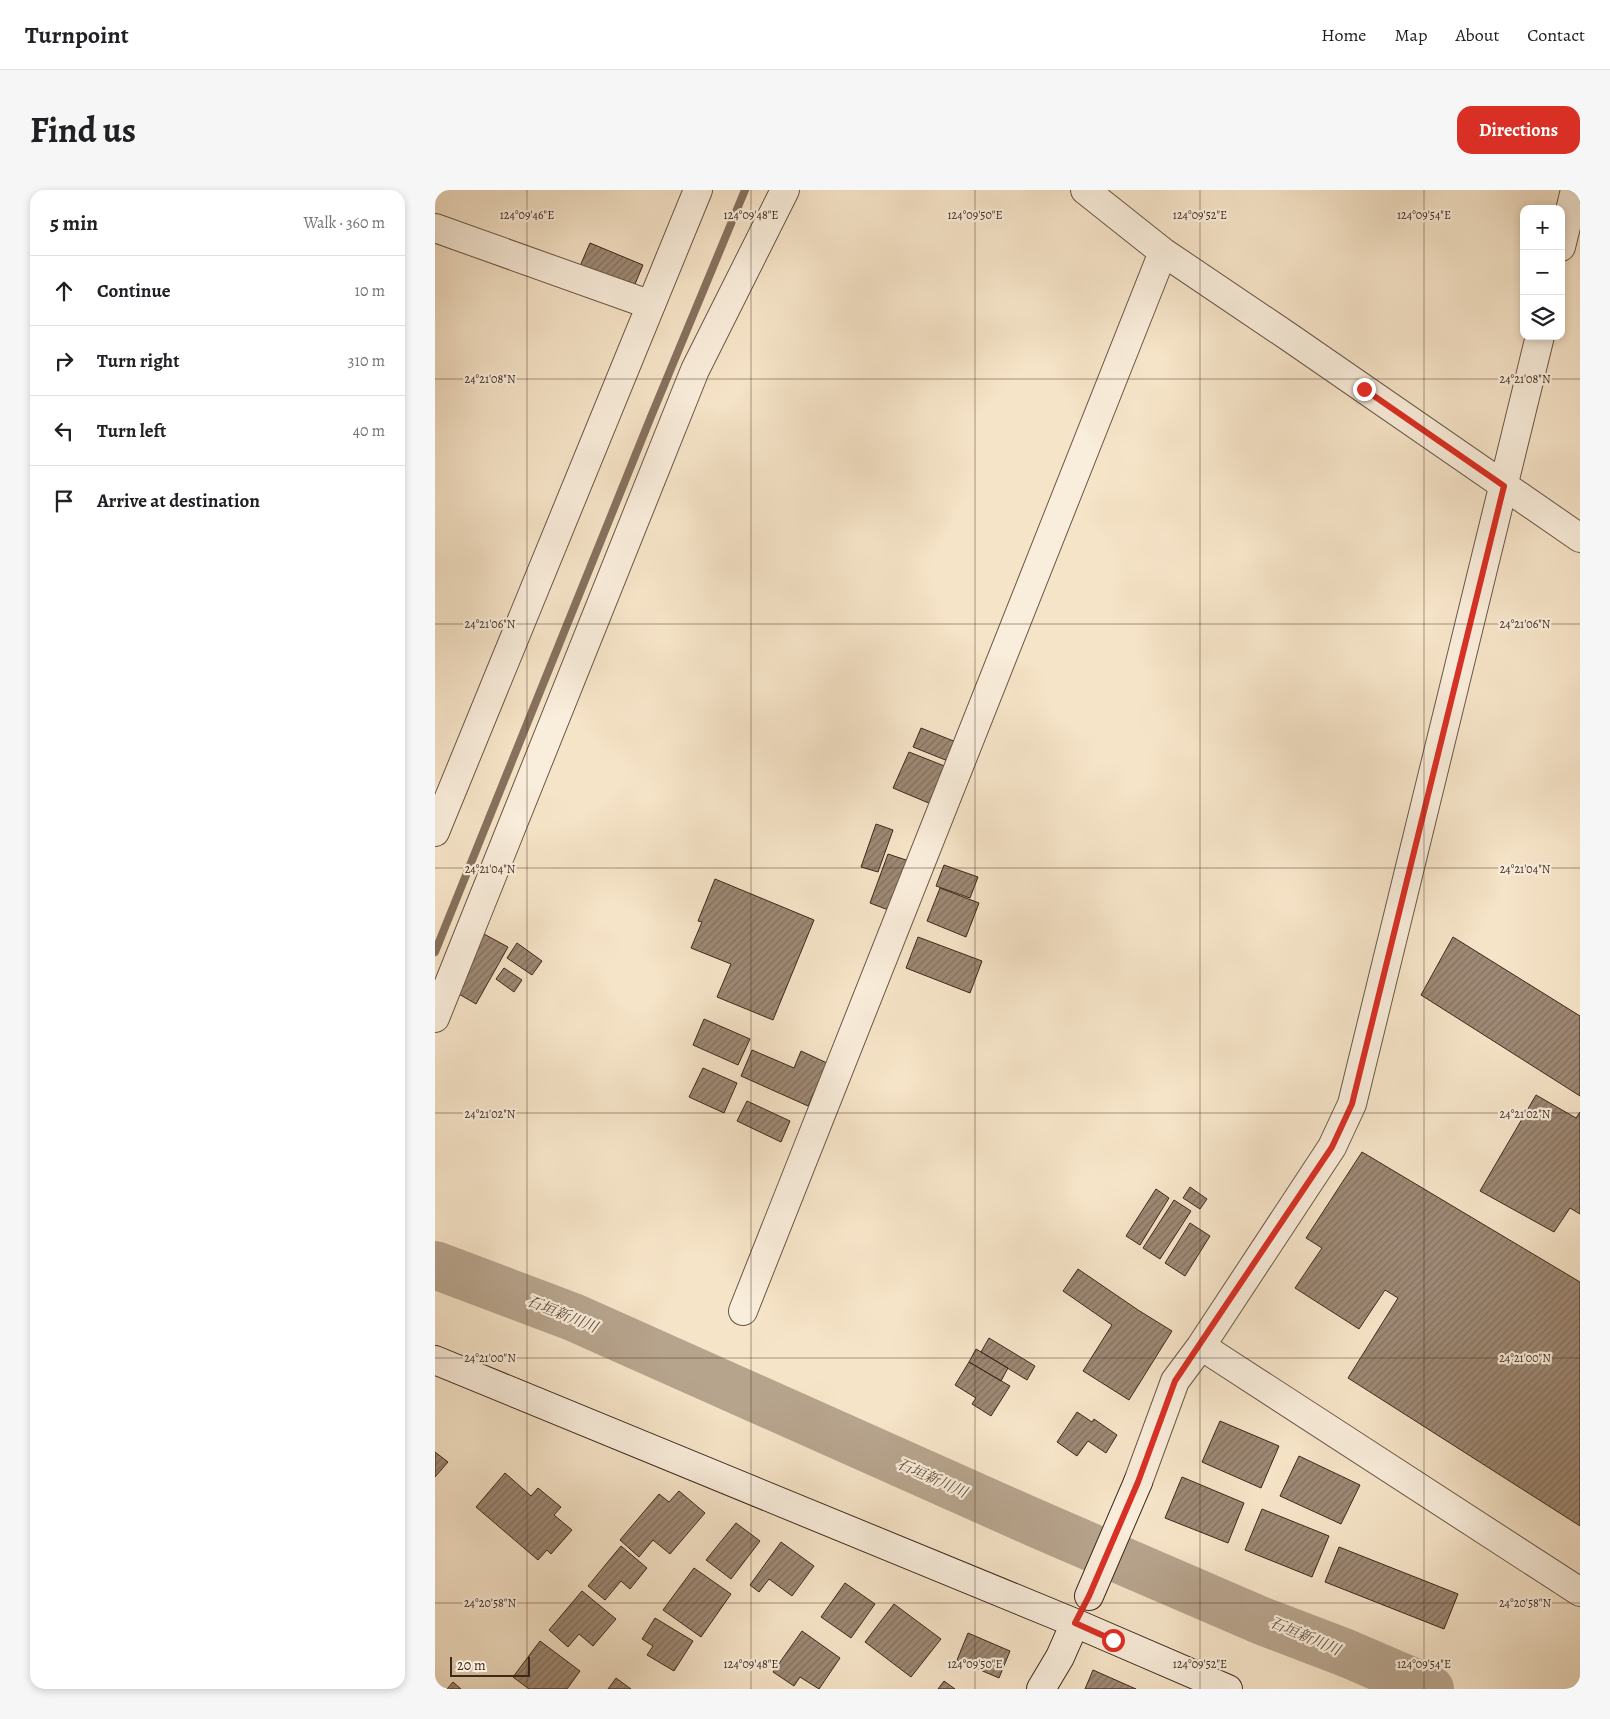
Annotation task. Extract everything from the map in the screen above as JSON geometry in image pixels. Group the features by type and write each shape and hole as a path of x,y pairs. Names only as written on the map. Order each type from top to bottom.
{"street":[{"path":"435,832 698,190"},
{"path":"435,1018 695,370 785,190"},
{"path":"1085,190 1163,252 1580,538"},
{"path":"1565,231 1575,190"},
{"path":"435,228 651,305"},
{"path":"743,1311 1163,252"},
{"path":"1041,1689 1060,1657 1089,1596 1138,1482 1175,1381 1201,1346 1332,1147 1352,1104 1539,340"},
{"path":"1201,1346 1580,1592"},
{"path":"435,1360 1075,1623 1228,1689"}],"building":[{"path":"590,243 643,265 630,296 577,273"},
{"path":"921,728 956,742 948,761 913,747"},
{"path":"909,752 947,767 931,804 893,788"},
{"path":"876,824 893,830 878,872 861,867"},
{"path":"888,854 909,861 891,911 870,903"},
{"path":"944,865 978,877 970,898 936,886"},
{"path":"715,879 814,920 773,1020 717,997 731,964 691,948 702,922 698,921"},
{"path":"940,888 979,903 966,937 927,921"},
{"path":"484,934 508,947 476,1004 452,990"},
{"path":"918,937 982,961 970,993 906,968"},
{"path":"1453,937 1580,1016 1580,1096 1421,995"},
{"path":"517,943 542,961 532,975 507,958"},
{"path":"504,968 522,980 514,992 496,979"},
{"path":"704,1019 750,1039 738,1065 693,1045"},
{"path":"752,1050 794,1068 801,1051 827,1063 808,1106 741,1076"},
{"path":"703,1068 737,1083 724,1113 689,1097"},
{"path":"1536,1095 1576,1118 1580,1112 1580,1214 1570,1208 1554,1232 1480,1191"},
{"path":"747,1101 790,1121 781,1142 737,1121"},
{"path":"1362,1152 1580,1282 1580,1526 1348,1378 1398,1298 1385,1290 1359,1329 1295,1288 1322,1248 1306,1238"},
{"path":"1190,1187 1207,1199 1200,1209 1183,1198"},
{"path":"1156,1189 1169,1198 1140,1245 1126,1236"},
{"path":"1174,1200 1191,1211 1160,1259 1143,1248"},
{"path":"1190,1223 1210,1236 1185,1276 1165,1263"},
{"path":"1078,1269 1172,1331 1129,1400 1083,1371 1112,1325 1063,1291"},
{"path":"989,1338 1035,1366 1027,1380 981,1352"},
{"path":"976,1349 1008,1368 1001,1381 969,1362"},
{"path":"969,1362 1010,1386 991,1416 972,1404 976,1398 955,1385"},
{"path":"1077,1412 1092,1422 1094,1419 1117,1435 1106,1453 1088,1441 1077,1456 1057,1442"},
{"path":"1220,1421 1279,1446 1261,1488 1202,1462"},
{"path":"435,1452 448,1462 435,1477"},
{"path":"1299,1456 1360,1485 1341,1524 1280,1496"},
{"path":"505,1473 531,1496 538,1488 561,1507 554,1515 572,1530 551,1554 547,1550 538,1560 476,1507"},
{"path":"1182,1477 1244,1503 1228,1543 1165,1518"},
{"path":"679,1491 705,1513 670,1554 653,1540 639,1557 620,1540 659,1494 669,1502"},
{"path":"1262,1509 1329,1536 1312,1577 1245,1550"},
{"path":"736,1523 760,1541 731,1579 706,1560"},
{"path":"781,1542 814,1566 792,1596 769,1579 759,1592 750,1585"},
{"path":"621,1546 647,1568 630,1589 621,1581 605,1600 588,1586"},
{"path":"1339,1547 1458,1594 1444,1629 1325,1582"},
{"path":"694,1568 731,1594 701,1637 663,1610"},
{"path":"845,1583 875,1604 851,1638 821,1617"},
{"path":"582,1591 616,1619 593,1646 579,1634 568,1647 549,1630"},
{"path":"894,1604 941,1639 911,1677 865,1642"},
{"path":"655,1618 693,1641 674,1671 647,1655 653,1646 642,1639"},
{"path":"802,1631 840,1658 819,1689 800,1677 794,1686 773,1672"},
{"path":"968,1633 1010,1651 999,1678 957,1660"},
{"path":"540,1641 580,1671 567,1689 529,1689 513,1677"},
{"path":"1093,1670 1136,1689 1085,1689"},
{"path":"616,1678 631,1689 608,1689"},
{"path":"944,1681 955,1689 938,1689"},
{"path":"453,1682 461,1689 447,1689"}],"waterway":[{"path":"435,952 650,419 745,190"},
{"name":"石垣新川川","path":"435,1265 573,1317 1035,1523 1262,1621 1346,1653 1430,1689"}],"route":[{"path":"1113,1640 1075,1623 1089,1596 1138,1482 1175,1381 1201,1346 1332,1147 1352,1104 1504,486 1364,389"}]}
